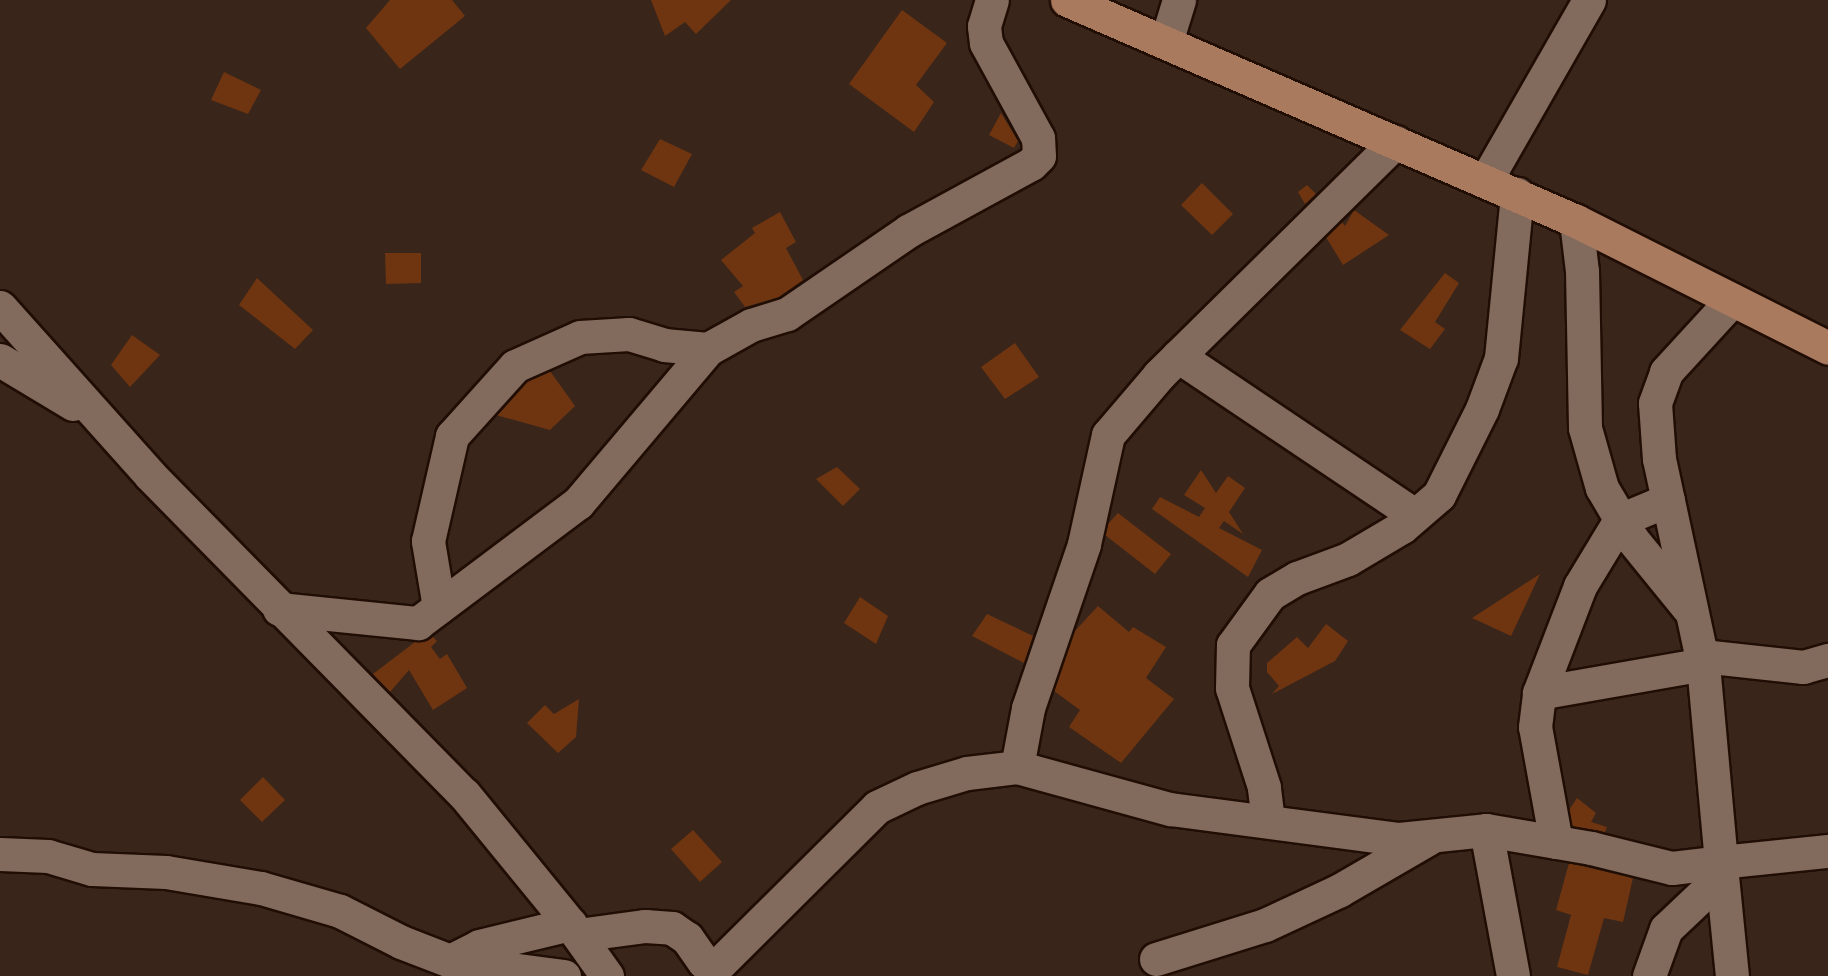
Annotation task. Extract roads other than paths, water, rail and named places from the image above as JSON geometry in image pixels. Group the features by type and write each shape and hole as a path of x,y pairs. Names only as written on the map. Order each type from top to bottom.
{"main road":[{"path":"1067,0 1517,194 1576,221 1828,348"}],"street":[{"path":"279,609 418,623 578,503 708,349 751,325 787,314 908,231 1039,156 1038,138 986,43 984,26 992,0"},
{"path":"1166,42 1179,0"},
{"path":"1486,180 1589,0"},
{"path":"1017,767 1028,708 1072,588 1108,435 1126,410 1178,356 1395,142"},
{"path":"1268,821 1264,787 1232,688 1233,645 1270,594 1297,578 1348,559 1415,515 1439,495 1482,409 1501,357 1517,194"},
{"path":"1576,221 1582,271 1585,428 1602,488 1620,520 1692,614"},
{"path":"1732,300 1666,372 1655,403 1659,459 1702,660 1732,976"},
{"path":"0,307 100,419 279,609 464,794 574,929 607,976"},
{"path":"439,607 428,541 452,436 515,366 580,337 629,334 664,345 708,349"},
{"path":"1178,356 1415,515"},
{"path":"0,360 100,419"},
{"path":"1556,842 1535,727 1539,693 1580,586 1620,520 1668,500"},
{"path":"1539,693 1702,660 1803,668 1828,660"},
{"path":"440,968 479,946 574,929 645,926 672,928 687,938 704,962 718,965 877,807 917,788 967,773 1017,767 1170,809 1399,839 1486,830 1556,842 1672,868 1722,869 1782,853 1828,851"},
{"path":"1486,830 1513,976"},
{"path":"1156,959 1265,925 1340,890 1434,835"},
{"path":"0,854 48,856 92,869 166,872 261,888 340,911 401,942 440,968 564,976"},
{"path":"1649,976 1666,929 1722,869"}]}
